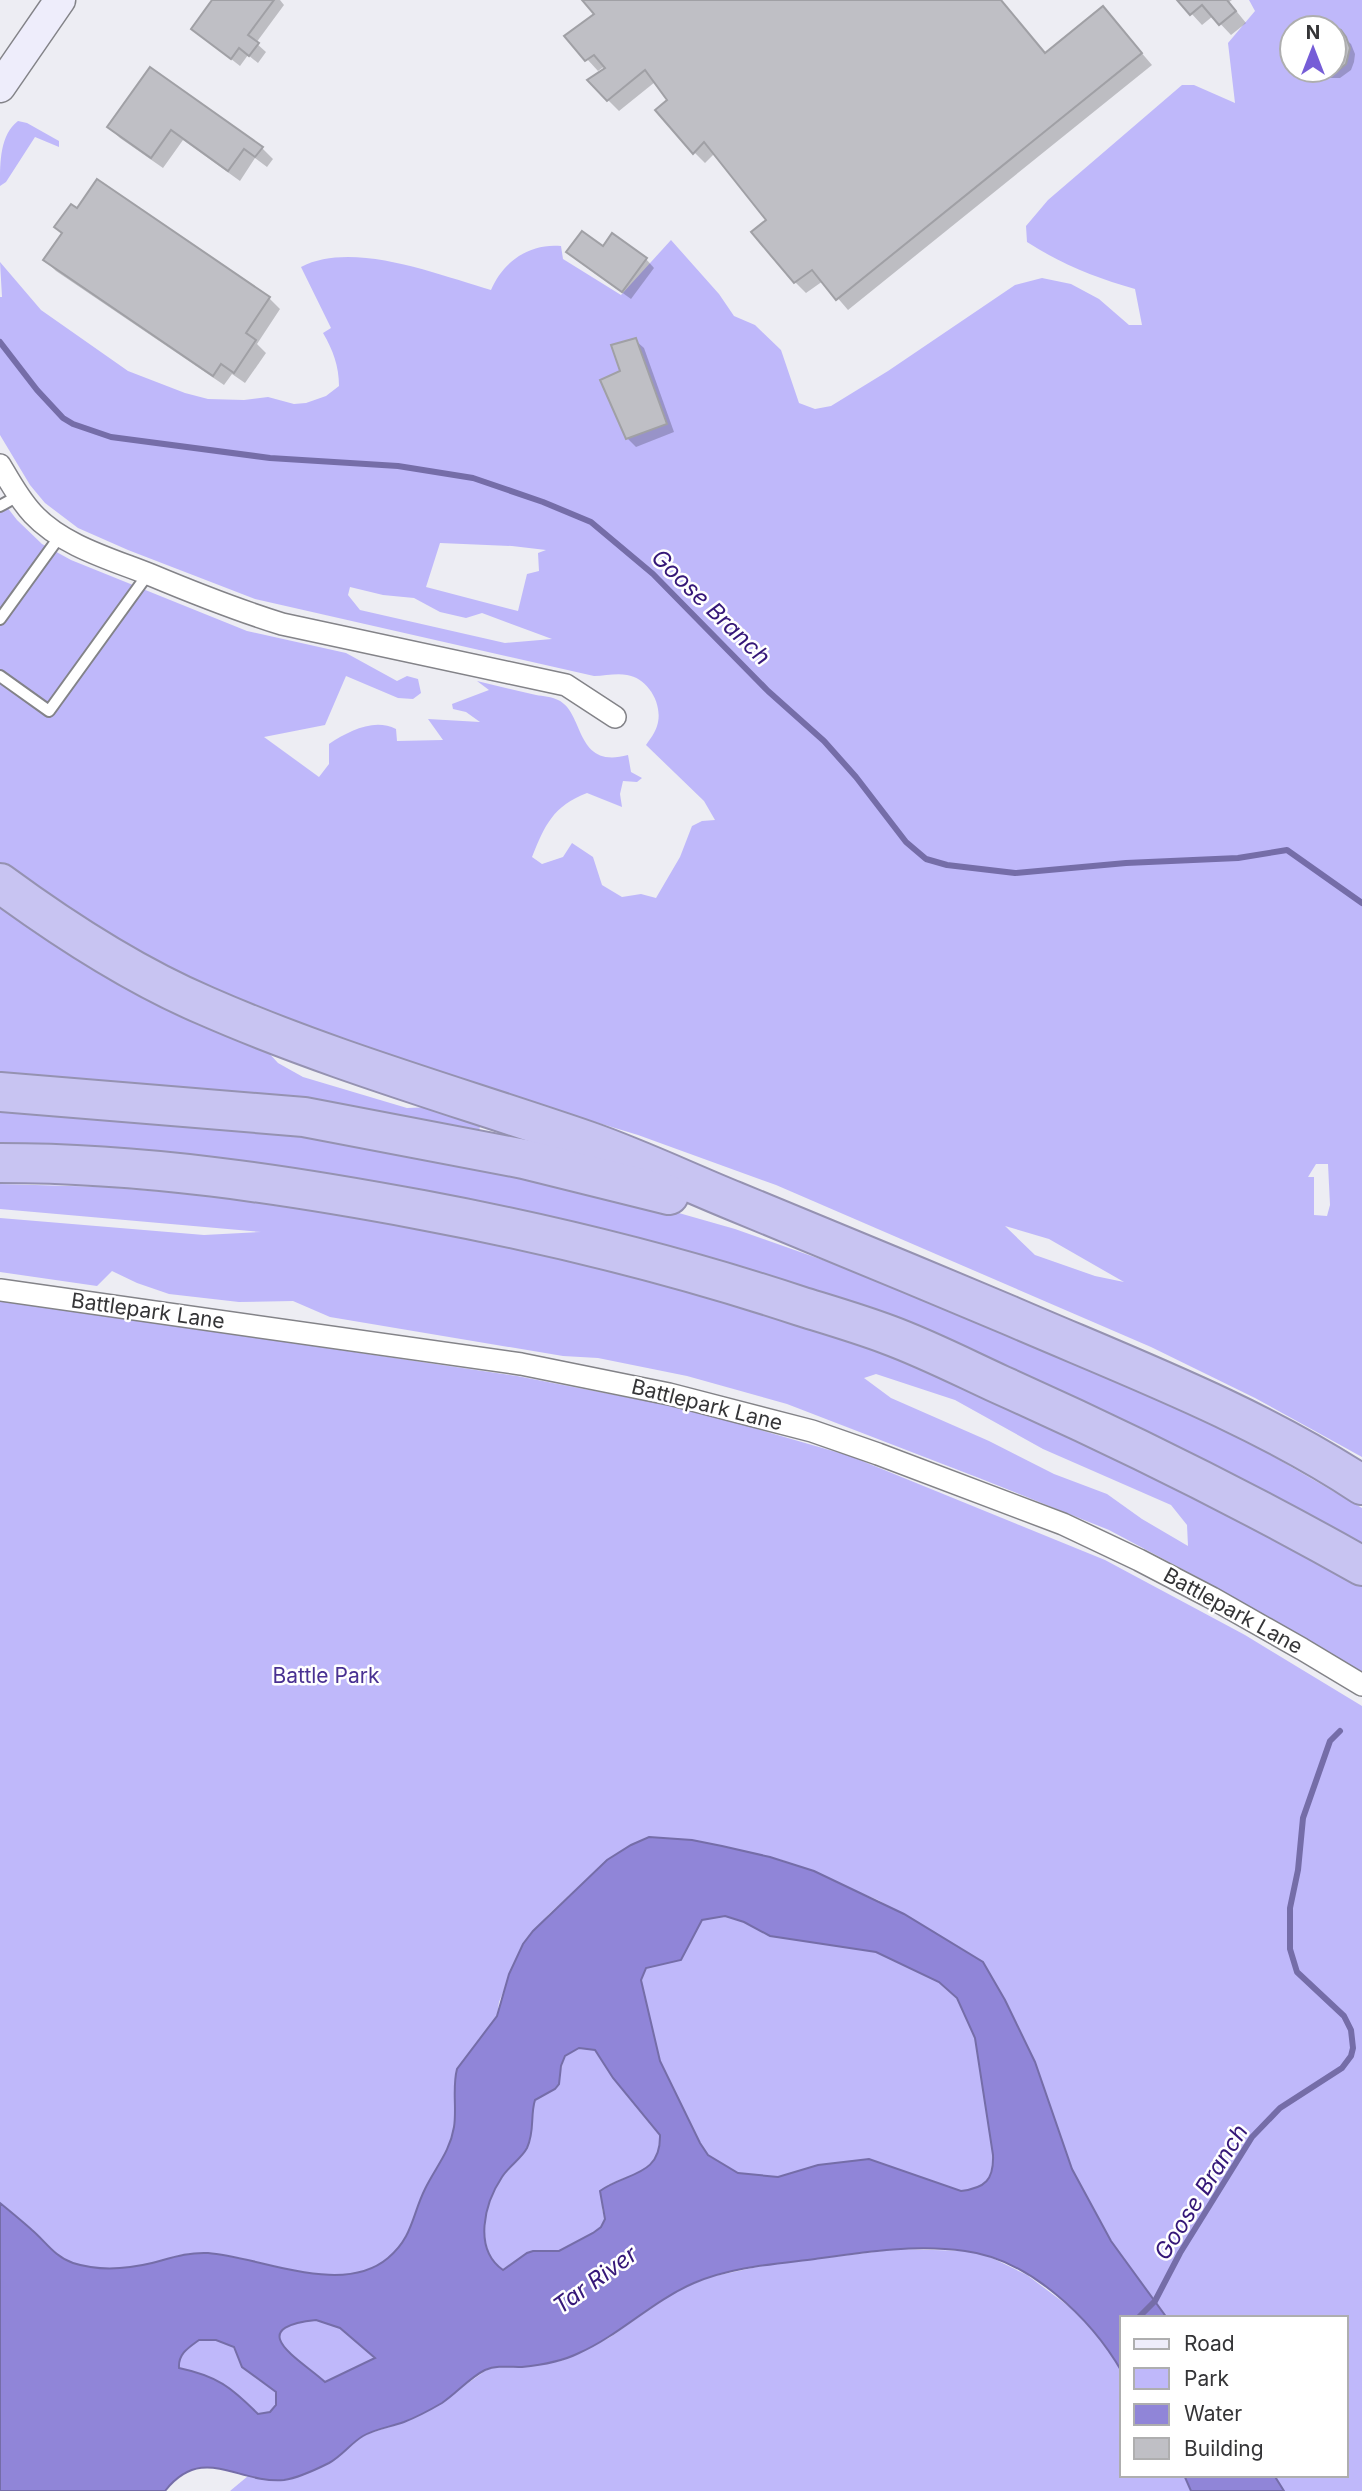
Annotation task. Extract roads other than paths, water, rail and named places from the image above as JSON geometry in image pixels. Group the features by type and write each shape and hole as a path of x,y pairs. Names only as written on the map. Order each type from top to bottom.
{"highway":[{"path":"0,883 44,916 121,963 203,1005 288,1040 592,1143 926,1280 1153,1377 1251,1423 1321,1458 1362,1485"},
{"path":"0,1092 304,1117 524,1159 705,1204 926,1280"},
{"path":"0,1163 54,1163 178,1172 315,1190 516,1228 706,1275 889,1335 1066,1414 1209,1483 1362,1566"}],"main road":[{"path":"0,87 60,0"}],"street":[{"path":"0,465 9,501 83,548 244,612 282,624 566,685 615,717"},
{"name":"Battlepark Lane","path":"0,1290 521,1364 669,1394 812,1431 1063,1524 1212,1598 1362,1685"}],"lane":[{"path":"0,619 61,536"},
{"path":"0,676 49,711 148,574"}],"water":[{"name":"Tar River","path":"649,1837 692,1840 770,1857 814,1871 904,1914 983,1962 1035,2062 1072,2169 1111,2241 1166,2316 1120,2316 1120,2369 1076,2312 1056,2294 1012,2266 989,2256 946,2249 871,2252 753,2267 694,2283 664,2299 594,2346 565,2359 544,2364 485,2370 419,2416 368,2434 329,2463 289,2479 267,2480 207,2467 179,2477 165,2491 0,2491 0,2203 61,2257 83,2266 123,2268 187,2254 208,2253 325,2275 348,2274 369,2269 388,2258 402,2242 425,2189 446,2152 455,2120 457,2069 497,2016 509,1974 523,1944 533,1931 607,1860","holes":["725,1916 744,1922 770,1936 876,1952 939,1982 957,1998 975,2038 993,2155 990,2177 982,2185 961,2191 869,2159 818,2165 778,2177 738,2173 708,2155 660,2061 641,1980 646,1968 681,1960 702,1920","579,2048 595,2050 613,2078 660,2135 659,2149 655,2159 640,2172 600,2191 605,2219 601,2227 559,2251 527,2253 503,2270 494,2261 485,2238 484,2226 490,2200 502,2177 527,2148 535,2100 555,2089 559,2084 565,2056","316,2320 340,2328 375,2358 325,2382 292,2355 283,2346 280,2337 282,2330 294,2324","199,2340 216,2340 234,2347 242,2367 276,2392 276,2405 270,2412 258,2414 223,2384 179,2368 182,2355"]},
{"path":"1185,2477 1275,2477 1284,2491 1191,2491"}],"waterway":[{"name":"Goose Branch","path":"0,342 37,390 63,418 111,437 270,458 398,466 473,478 591,522 653,574 768,691 824,741 856,777 906,842 926,859 947,865 1015,873 1126,863 1238,858 1287,850 1362,903"},
{"name":"Goose Branch","path":"1140,2316 1155,2301 1180,2253 1252,2137 1280,2108 1342,2068 1351,2056 1351,2030 1344,2016 1297,1972 1290,1949 1290,1908 1298,1870 1303,1818 1330,1741 1340,1731"}],"park label":[{"name":"Battle Park","path":"326,1676"}]}
